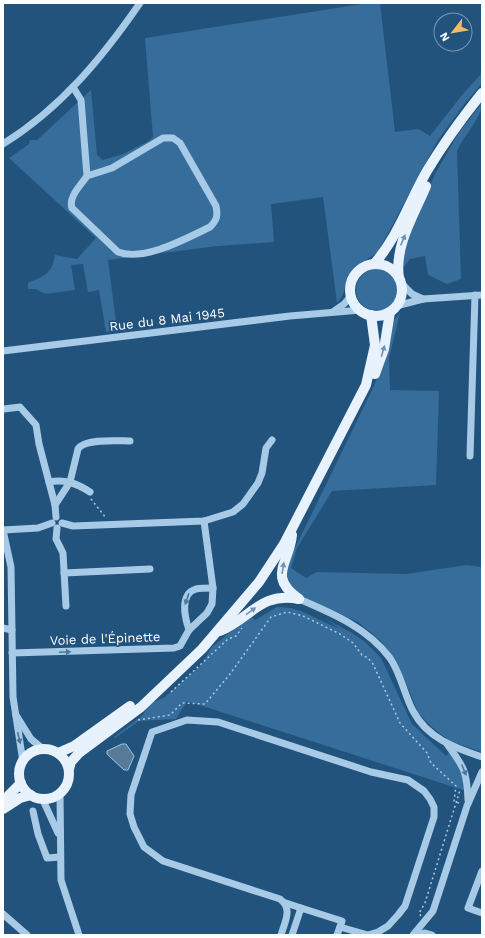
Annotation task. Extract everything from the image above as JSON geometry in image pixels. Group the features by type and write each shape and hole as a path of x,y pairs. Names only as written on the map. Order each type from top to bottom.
{"main road":[{"path":"374,264 397,231 427,171 482,93"},
{"path":"3,809 20,798 31,795 42,798 51,798 60,793 68,780 71,762 79,753 140,706 164,684 218,632 259,582 293,528 366,385 376,372 384,349 393,309 402,294 397,267 399,251 444,146"},
{"path":"393,309 380,315 371,315 361,310 351,296 352,281 356,273 362,268 374,264 384,265 395,272 400,280"},
{"path":"366,385 375,345 371,315"},
{"path":"293,528 290,549 283,562 281,575 286,586 300,599"},
{"path":"218,632 234,625 250,611 273,598 300,599"},
{"path":"58,753 74,746 164,684"},
{"path":"31,795 21,783 20,774 23,762 34,751 43,749 58,753 64,758 69,770"},
{"path":"3,801 21,783"}],"street":[{"path":"3,144 47,112 73,87 99,59 140,3"},
{"path":"73,87 81,100 87,176 72,197 70,203 72,208 118,252 124,254 167,248 210,227 216,221 218,215 216,206 180,143 173,138 163,138 112,168 87,176"},
{"path":"400,280 412,294 423,299"},
{"path":"393,309 423,299 478,295 470,456"},
{"path":"334,312 351,296"},
{"name":"Rue du 8 Mai 1945","path":"3,351 361,310"},
{"path":"4,409 20,407 36,425 39,444 55,505 57,523 56,538 63,553 66,606"},
{"path":"23,762 13,697 12,587 6,560 3,530 38,528 57,523 73,526 204,521 233,512 243,504 258,483 262,474 266,448 272,440"},
{"path":"55,505 70,482 78,449 82,445 89,442 130,441"},
{"path":"49,482 61,480 70,482 90,492"},
{"name":"Voie de l'Épinette","path":"12,653 174,648 182,644 189,630 210,609 213,599 213,588 204,521"},
{"path":"64,574 150,569"},
{"path":"189,630 185,618 185,604 188,595 196,589 213,588"},
{"path":"300,599 350,623 366,634 380,647 395,667 413,711 431,733 446,743 482,757"},
{"path":"3,628 12,630"},
{"path":"16,715 31,739 43,749"},
{"path":"337,935 342,921 163,861 144,847 134,827 130,814 131,795 152,732 187,720 218,722 371,772 408,780 424,791 434,807 434,817 404,906 388,926 378,932 368,935 340,927"},
{"path":"446,743 463,766 466,773 468,782 466,803"},
{"path":"413,935 433,911 466,803 482,772"},
{"path":"60,793 59,870 63,889 79,935"},
{"path":"42,798 59,836"},
{"path":"33,811 38,834 47,858 60,857"},
{"path":"482,871 468,908 482,913"},
{"path":"281,935 289,911 286,903"},
{"path":"292,935 301,908"},
{"path":"3,914 27,935"},
{"path":"416,935 425,933 432,935"}],"path":[{"path":"90,492 91,499 111,524"},
{"path":"138,716 132,721 170,715 182,703 205,704 230,674 271,617 287,612 303,616 340,634 354,643 362,655 368,658 373,664 400,723 427,753 431,762 456,786 454,801 457,803"},
{"path":"166,696 228,639 237,635 244,626"},
{"path":"425,919 419,913 425,903 457,803 460,793 459,784"},
{"path":"457,803 466,803"}],"shaded area":[{"path":"368,3 380,3 395,132 418,129 430,136 462,95 482,73 482,83 438,140 379,250 351,272 343,295 337,303 323,197 271,204 274,242 218,246 108,260 117,330 106,332 99,290 88,292 83,264 71,265 75,290 45,294 36,289 28,289 28,283 46,274 52,266 55,255 77,259 96,238 9,158 29,144 30,140 37,140 91,90 97,155 103,160 123,154 149,141 153,137 145,38"},
{"path":"482,103 476,121 457,151 461,279 447,284 428,275 425,256 410,259 403,268 403,250 435,174 458,134"},
{"path":"377,269 392,275 398,290 392,305 377,311 362,305 356,290 362,275"},
{"path":"400,313 389,358 390,390 439,391 436,485 332,491 297,548 291,568 306,578 317,572 406,574 467,565 482,567 482,752 450,741 433,728 419,714 396,660 380,640 358,622 296,593 285,581 285,564 298,542 383,366 394,320"},
{"path":"277,607 285,607 301,611 339,628 324,618 365,642 381,658 412,724 446,756 449,753 456,762 463,775 466,791 187,701 176,719 139,721 115,738 114,737 143,715 149,704 165,697 202,664 211,648 250,615 255,620"},
{"path":"122,744 126,744 134,756 128,770 124,770 107,754 107,751"}]}
